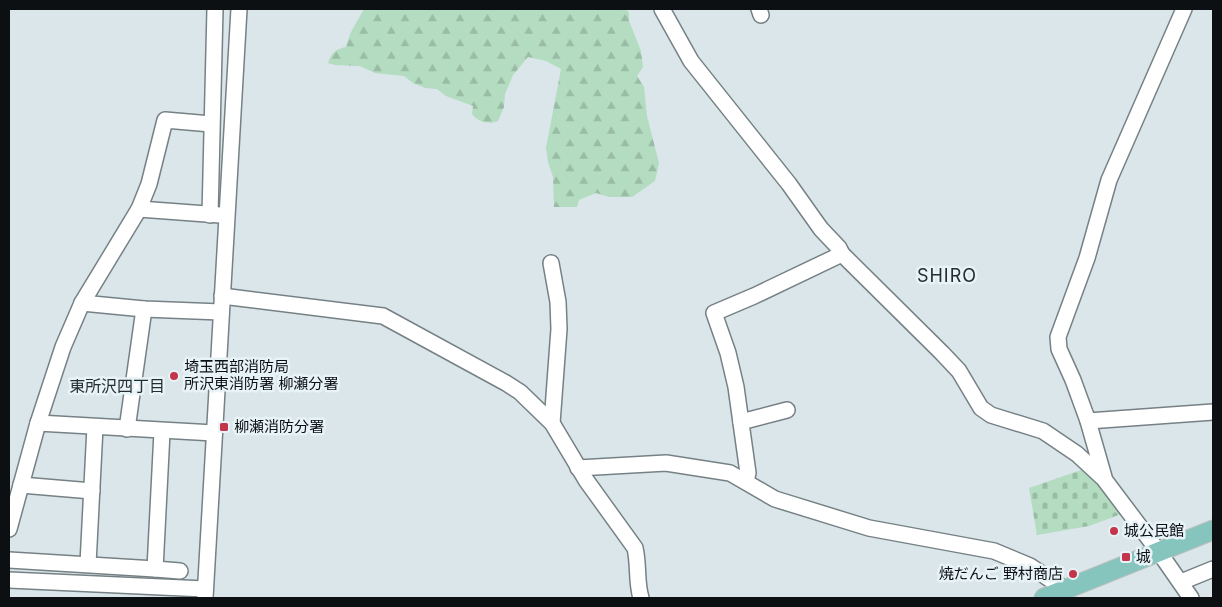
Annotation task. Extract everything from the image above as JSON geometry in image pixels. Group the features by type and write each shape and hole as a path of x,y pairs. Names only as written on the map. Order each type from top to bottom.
{"main road":[{"path":"1044,598 1213,530"}],"street":[{"path":"210,214 215,9"},
{"path":"9,580 205,594 239,9"},
{"path":"662,9 691,61 790,184 821,229 839,248 842,254 942,352 959,371 981,408 991,415 1043,431 1077,454 1104,479 1191,598"},
{"path":"1104,479 1088,421 1059,349 1058,337 1088,258 1109,180 1184,9"},
{"path":"9,529 38,423 63,346 82,303 139,210 165,120 211,124"},
{"path":"139,210 226,216"},
{"path":"746,481 748,473 736,387 714,313 842,254"},
{"path":"551,263 558,302 559,329 552,423"},
{"path":"82,303 144,309 222,304 383,316 506,383 520,392 552,423 578,468 635,548 638,589 641,598"},
{"path":"127,429 144,309"},
{"path":"741,422 787,410"},
{"path":"1088,421 1213,412"},
{"path":"38,423 214,434"},
{"path":"88,564 95,427"},
{"path":"155,569 162,432"},
{"path":"578,468 666,463 730,473 775,499 869,528 994,551 1030,566 1066,590"},
{"path":"21,485 92,491"},
{"path":"9,560 180,571"},
{"path":"1181,582 1213,568"}],"green space":[{"path":"364,9 626,9 641,51 643,67 637,76 644,87 647,116 659,163 655,181 632,197 609,197 596,193 579,200 577,207 554,207 553,177 546,148 561,69 546,61 528,57 513,75 505,94 504,107 498,121 484,122 472,114 473,106 446,96 437,89 425,88 413,83 404,76 375,73 360,66 328,63 334,52 346,47 350,34"},
{"path":"1087,468 1124,513 1089,526 1037,535 1029,488"}],"place":[{"name":"埼玉西部消防局 所沢東消防署 柳瀬分署","path":"174,376"},
{"name":"柳瀬消防分署","path":"224,427"},
{"name":"城公民館","path":"1114,531"},
{"name":"城","path":"1126,557"},
{"name":"焼だんご 野村商店","path":"1073,574"}],"district":[{"name":"SHIRO","path":"947,276"},
{"name":"東所沢四丁目","path":"117,386"}]}
